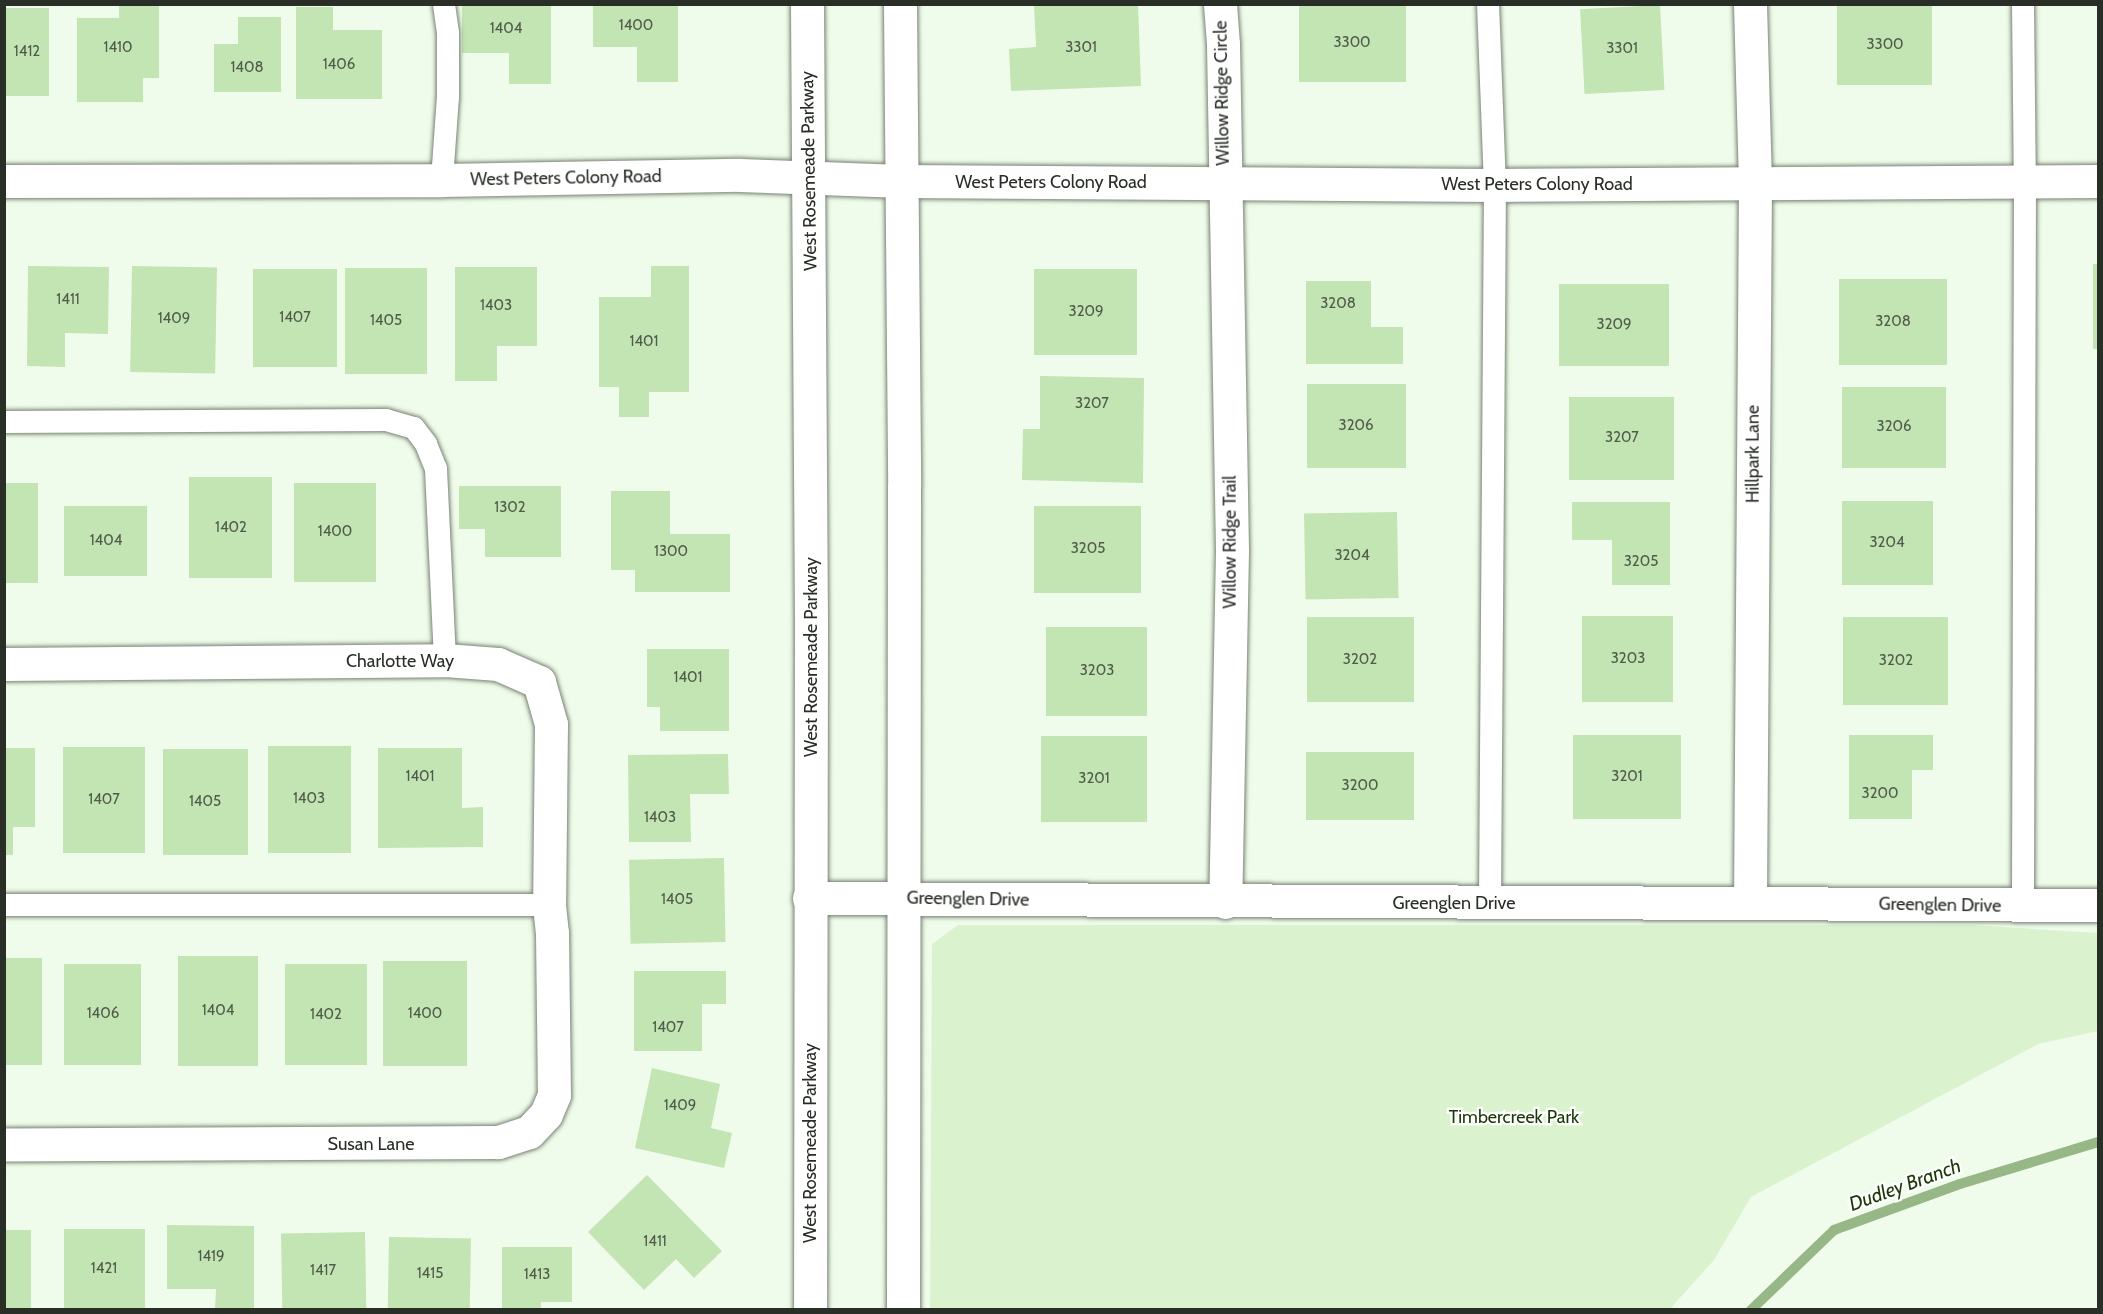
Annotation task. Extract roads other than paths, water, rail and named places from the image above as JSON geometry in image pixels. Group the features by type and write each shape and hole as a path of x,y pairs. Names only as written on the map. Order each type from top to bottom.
{"street":[{"name":"West Rosemeade Parkway","path":"807,4 810,178 810,1310"},
{"path":"900,4 903,1310"},
{"name":"Willow Ridge Circle","path":"1220,4 1223,44 1224,182"},
{"name":"Hillpark Lane","path":"1750,4 1755,184 1750,903"},
{"name":"West Peters Colony Road","path":"4,181 442,180 740,175 902,181 1495,185 2098,181"},
{"name":"Willow Ridge Trail","path":"1224,182 1232,551 1225,902"},
{"name":"Charlotte Way","path":"4,664 445,660 498,664 538,682 551,724 550,919"},
{"name":"Greenglen Drive","path":"809,898 1750,903 2023,907 2098,905"},
{"name":"Susan Lane","path":"4,1145 447,1144 498,1142 529,1132 546,1114 554,1095 550,919"}],"lane":[{"path":"442,180 448,97 448,33 444,4"},
{"path":"1488,4 1495,185 1491,903"},
{"path":"2023,4 2025,181 2023,907"},
{"path":"4,422 386,420 414,428 426,444 436,469 445,660"},
{"path":"4,905 550,919"}],"waterway":[{"name":"Dudley Branch","path":"1751,1310 1834,1230 1960,1184 2098,1142"}],"park label":[{"name":"Timbercreek Park","path":"1514,1117"}]}
